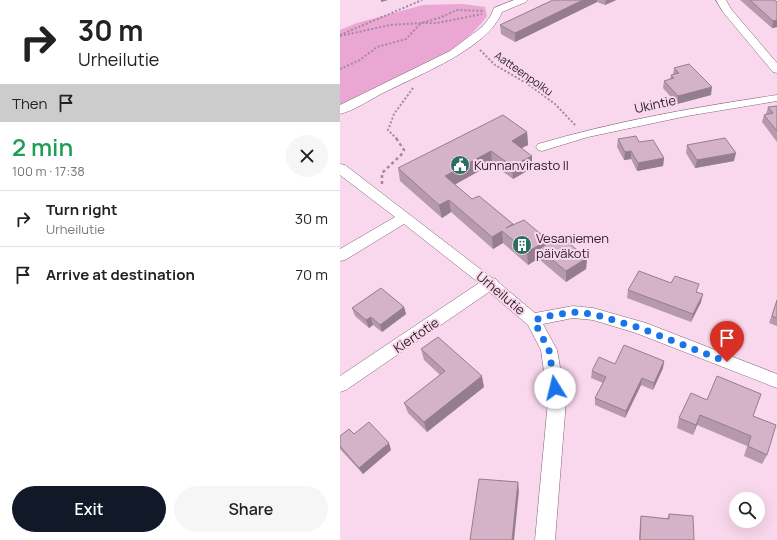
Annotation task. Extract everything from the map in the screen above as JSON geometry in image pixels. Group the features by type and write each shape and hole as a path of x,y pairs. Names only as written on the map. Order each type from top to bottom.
{"street":[{"path":"340,110 447,57 470,42 497,16 498,10 492,0"},
{"path":"498,10 523,0"},
{"path":"721,0 727,10 777,70"},
{"name":"Ukintie","path":"542,147 585,134 687,112 777,98"},
{"name":"Urheilutie","path":"340,168 490,283 534,321 542,317 573,312 593,314 640,328 777,381"},
{"path":"340,256 404,218"},
{"name":"Kiertotie","path":"340,385 490,283"},
{"path":"534,321 549,350 557,401 545,540"}],"path":[{"path":"340,35 422,0"},
{"path":"340,35 421,22 439,18 457,10 489,12 437,23 421,22"},
{"path":"340,69 360,60 377,47 406,39 421,22"},
{"name":"Aatteenpolku","path":"470,42 495,65 528,84 555,104 585,134"},
{"path":"382,186 382,174 404,150 395,136 388,130 394,114 416,85"}],"shaded area":[{"path":"463,4 485,7 487,16 459,45 420,69 340,108 340,30 357,23 423,5"}],"building":[{"path":"553,0 583,0 515,33 500,25"},
{"path":"750,0 774,0 777,2 777,20 773,21"},
{"path":"689,64 712,87 678,96 664,81 674,78 671,75 679,73 674,68"},
{"path":"777,106 777,131 764,115 773,113 768,107"},
{"path":"503,115 527,132 512,141 532,156 512,166 491,151 445,176 472,199 479,196 513,224 506,228 524,220 548,240 527,252 502,231 492,237 449,200 439,205 398,168"},
{"path":"636,136 639,142 653,140 664,158 638,163 631,151 625,152 618,139"},
{"path":"725,138 736,153 697,160 687,145"},
{"path":"560,236 587,258 566,271 539,249"},
{"path":"639,271 671,283 675,276 699,284 696,292 703,294 693,314 628,290"},
{"path":"381,288 404,307 380,325 371,317 366,320 352,308"},
{"path":"777,300 777,318 772,316"},
{"path":"438,337 482,376 424,422 404,403 445,371 421,349"},
{"path":"624,345 664,361 654,383 642,378 626,411 595,398 606,377 592,371 599,357 615,364"},
{"path":"717,376 761,394 753,416 776,425 767,455 748,446 751,436 700,415 696,425 679,418 691,393 707,400"},
{"path":"369,422 389,443 359,468 340,446 340,436 349,429 354,434"},
{"path":"479,479 518,482 512,540 470,540"},
{"path":"669,514 693,516 694,540 640,540 641,516 669,519"}],"place":[{"name":"Kunnanvirasto II","path":"460,165"},
{"name":"Vesaniemen päiväkoti","path":"522,245"}],"route":[{"path":"555,388 549,350 534,321 542,317 573,312 593,314 640,328 727,362"}]}
